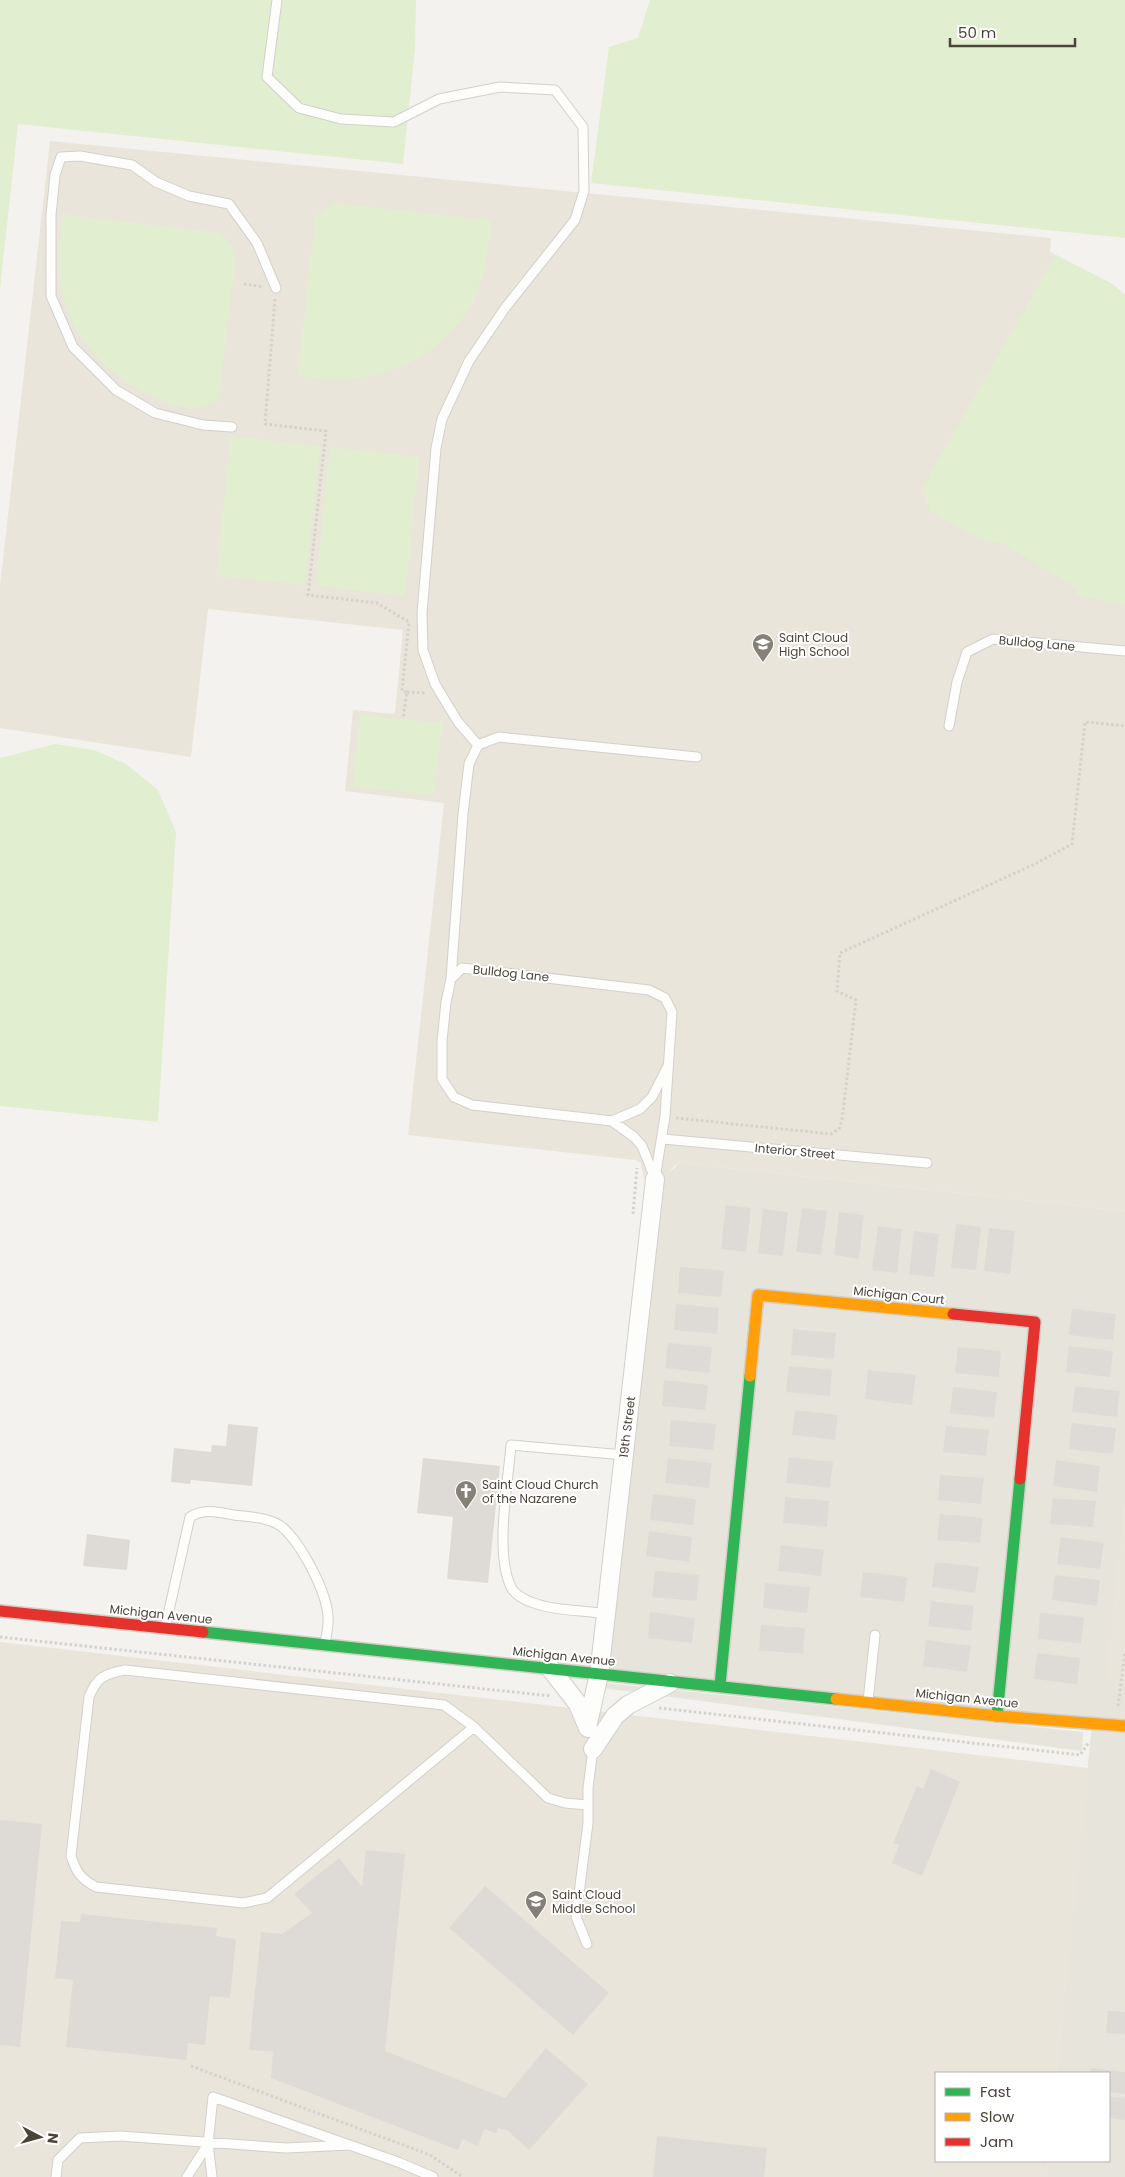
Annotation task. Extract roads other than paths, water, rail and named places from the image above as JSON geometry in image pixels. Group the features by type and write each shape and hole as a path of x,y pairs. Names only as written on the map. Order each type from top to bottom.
{"street":[{"name":"19th Street","path":"588,1723 598,1674 606,1614 655,1179"},
{"name":"Michigan Court","path":"720,1685 758,1295 1035,1322 997,1716"},
{"name":"Michigan Avenue","path":"0,1611 598,1674 720,1685 997,1716 1125,1726"},
{"path":"550,1668 574,1699 588,1723 593,1749"},
{"path":"593,1749 615,1716 628,1705 674,1681"}],"lane":[{"path":"277,0 267,77 299,108 341,119 394,122 440,99 500,87 555,90 583,128 584,191 576,220 505,308 469,361 442,419 436,448 422,613 423,650 434,684 458,722 478,745"},
{"path":"232,427 203,425 155,413 116,390 73,347 51,296 51,215 55,175 61,157 80,156 132,166 156,182 189,196 229,204 256,244 276,288"},
{"name":"Bulldog Lane","path":"949,726 957,682 967,652 993,639 1125,652"},
{"path":"451,979 463,814 469,764 478,745 499,737 697,757"},
{"name":"Bulldog Lane","path":"462,968 649,990 665,998 672,1012 662,1139 655,1179 642,1146 634,1137 612,1121 472,1105 454,1097 442,1079 442,1041 451,979 462,968"},
{"name":"Bulldog Lane","path":"612,1121 640,1109 652,1097 668,1066"},
{"name":"Interior Street","path":"662,1139 927,1162"},
{"path":"606,1614 557,1608 530,1602 513,1590 506,1571 502,1551 511,1445 624,1455"},
{"path":"165,1628 190,1517 198,1512 209,1511 265,1520 281,1526 306,1561 324,1596 329,1618 324,1645"},
{"path":"868,1701 875,1634"},
{"path":"474,1727 307,1867 267,1898 243,1903 96,1887 84,1881 76,1872 71,1856 89,1698 95,1683 108,1673 125,1670 444,1705 474,1727 548,1798 565,1803 588,1805"},
{"path":"587,1944 576,1917 588,1823 593,1749"},
{"path":"212,2177 208,2144 213,2097 398,2162 433,2177"},
{"path":"56,2177 58,2160 80,2138 120,2136 208,2144 286,2148 350,2145"},
{"path":"187,2177 208,2144"}],"place":[{"name":"Saint Cloud High School","path":"763,663"},
{"name":"Saint Cloud Church of the Nazarene","path":"466,1510"},
{"name":"Saint Cloud Middle School","path":"536,1920"}]}
